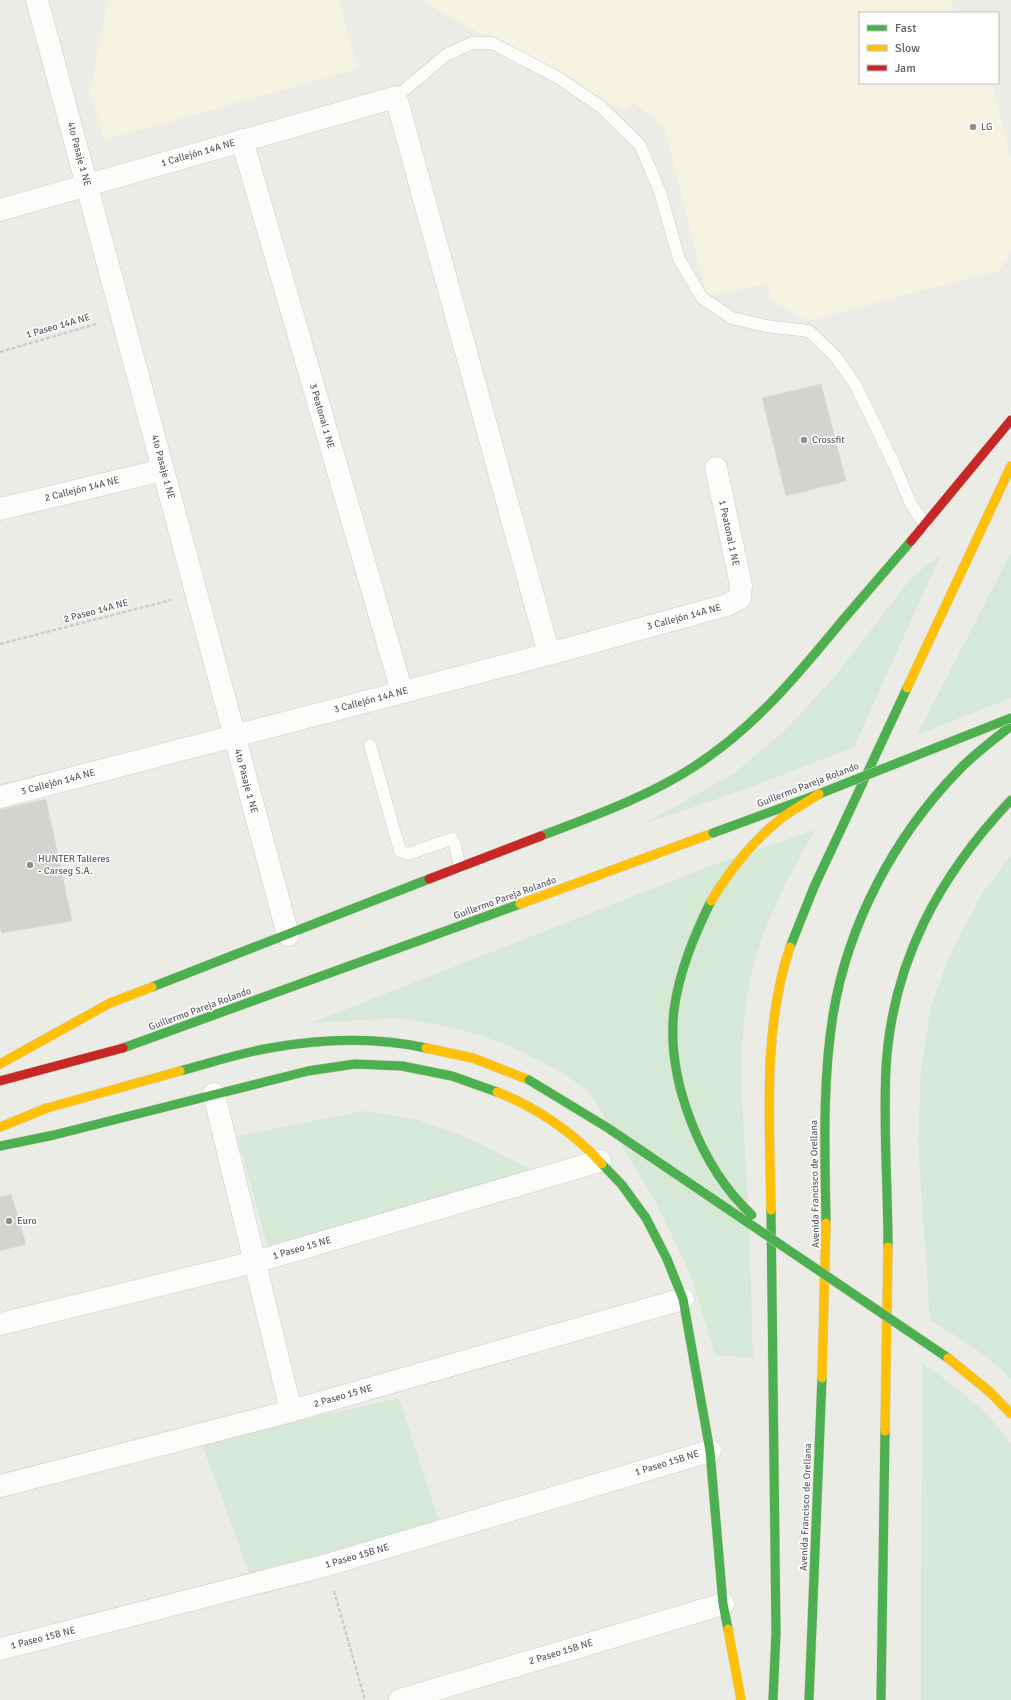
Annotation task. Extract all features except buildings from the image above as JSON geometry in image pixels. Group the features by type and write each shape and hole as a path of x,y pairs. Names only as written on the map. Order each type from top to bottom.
{"main road":[{"path":"0,1064 110,1003 635,800 667,784 704,760 740,732 774,701 925,525 1011,420"},
{"path":"773,1700 776,1633 770,1102 772,1040 780,986 794,936 814,887 1011,466"},
{"name":"Guillermo Pareja Rolando","path":"0,1081 124,1048 819,794 1011,718"},
{"name":"Avenida Francisco de Orellana","path":"809,1700 828,1241 825,1145 826,1085 829,1045 838,992 849,950 870,901 887,867 910,830 964,765 991,740 1011,726"},
{"path":"803,1259 747,1211 723,1182 702,1149 685,1106 676,1068 674,1030 675,998 689,948 703,915 728,874 748,850 777,822 819,794"},
{"path":"881,1700 888,1244 885,1094 888,1048 893,1010 901,977 919,930 939,890 956,863 987,823 1011,800"},
{"path":"0,1127 47,1108 227,1058 270,1048 323,1042 373,1041 418,1046 473,1058 529,1080 608,1128 958,1365 991,1393 1011,1414"},
{"path":"0,1146 54,1135 308,1071 355,1064 402,1066 452,1076 507,1096 544,1116 586,1146 622,1185 646,1218 667,1259 683,1299 710,1451 723,1604 741,1700"}],"street":[{"name":"4to Pasaje 1 NE","path":"37,0 288,935"},
{"name":"1 Callejón 14A NE","path":"0,210 396,97"},
{"path":"396,97 549,654"},
{"name":"3 Peatonal 1 NE","path":"242,140 402,692"},
{"name":"1 Peatonal 1 NE","path":"716,468 741,585 740,598"},
{"name":"2 Callejón 14A NE","path":"0,509 163,470"},
{"name":"3 Callejón 14A NE","path":"0,797 549,654 727,605 740,598"},
{"path":"214,1094 291,1411"},
{"name":"1 Paseo 15 NE","path":"0,1324 255,1262 600,1162"},
{"name":"2 Paseo 15 NE","path":"0,1486 291,1411 683,1299"},
{"name":"1 Paseo 15B NE","path":"0,1649 327,1565 710,1451"},
{"name":"2 Paseo 15B NE","path":"400,1700 723,1604"}],"lane":[{"path":"396,97 446,55 472,43 492,43 557,77 600,106 640,145 660,192 679,259 702,298 732,318 766,326 809,331 836,357 856,386 894,464 911,504 925,525"},
{"path":"370,745 400,851 408,854 452,839 455,845 460,868"}],"path":[{"name":"1 Paseo 14A NE","path":"0,352 121,316"},
{"name":"2 Paseo 14A NE","path":"0,644 196,594"},
{"path":"327,1565 365,1700"}],"shaded area":[{"path":"108,0 340,0 339,3 358,69 104,140 90,92"},
{"path":"419,0 951,0 954,12 859,12 859,84 992,84 1011,159 1011,251 1000,270 807,321 772,300 767,283 707,297 664,127 634,103 624,111"},
{"path":"1011,553 1011,698 917,735"},
{"path":"941,554 854,747 746,789 644,824 735,773 787,728 836,675 912,577"},
{"path":"815,830 788,879 764,932 747,994 742,1047 742,1101 748,1204 753,1358 715,1355 691,1275 656,1203 589,1091 556,1069 508,1045 477,1034 445,1026 397,1018 311,1023 713,865"},
{"path":"1011,856 1011,1379 983,1354 930,1320 918,1142 921,1071 931,1006 950,955 981,895"},
{"path":"363,1111 418,1120 471,1139 541,1174 268,1246 237,1136"},
{"path":"922,1363 970,1399 992,1421 1011,1444 1011,1700 921,1700"},
{"path":"399,1398 440,1524 251,1577 201,1442"}],"traffic: fast":[{"path":"541,836 599,814 656,788 674,779 714,753 773,701 911,541"},
{"path":"790,947 814,887 907,688"},
{"path":"713,833 819,794 1011,718"},
{"path":"826,1223 825,1119 827,1067 833,1015 840,981 862,915 894,853 935,797 964,765 1011,726"},
{"path":"888,1247 885,1113 886,1068 890,1029 898,992 909,957 941,890 985,829 1011,800"},
{"path":"152,987 429,879"},
{"path":"711,901 688,954 676,996 673,1037 676,1065 682,1093 691,1121 703,1148 717,1173 734,1196 752,1215"},
{"path":"123,1048 520,904"},
{"path":"180,1071 225,1058 270,1048 328,1041 348,1040 388,1042 426,1048"},
{"path":"0,1146 54,1135 308,1071 355,1064 402,1066 452,1076 497,1092"},
{"path":"529,1080 608,1128 948,1358"},
{"path":"602,1164 622,1185 646,1218 667,1259 683,1299 710,1451 723,1604 728,1629"},
{"path":"771,1210 776,1633 773,1700"},
{"path":"809,1700 822,1378"},
{"path":"881,1700 885,1431"}],"traffic: slow":[{"path":"907,688 1011,466"},
{"path":"711,901 734,867 762,835 783,817 819,794"},
{"path":"520,904 713,833"},
{"path":"771,1210 769,1110 771,1044 781,979 790,947"},
{"path":"0,1064 110,1003 152,987"},
{"path":"426,1048 473,1058 529,1080"},
{"path":"0,1127 47,1108 180,1071"},
{"path":"497,1092 526,1105 554,1122 579,1142 602,1164"},
{"path":"822,1378 826,1223"},
{"path":"885,1431 888,1247"},
{"path":"948,1358 991,1393 1011,1414"},
{"path":"728,1629 741,1700"}],"traffic: jam":[{"path":"911,541 1011,420"},
{"path":"429,879 541,836"},
{"path":"0,1081 123,1048"}],"place":[{"name":"LG","path":"973,127"},
{"name":"Crossfit","path":"804,440"},
{"name":"HUNTER Talleres - Carseg S.A.","path":"30,865"},
{"name":"Euro","path":"9,1221"}]}
